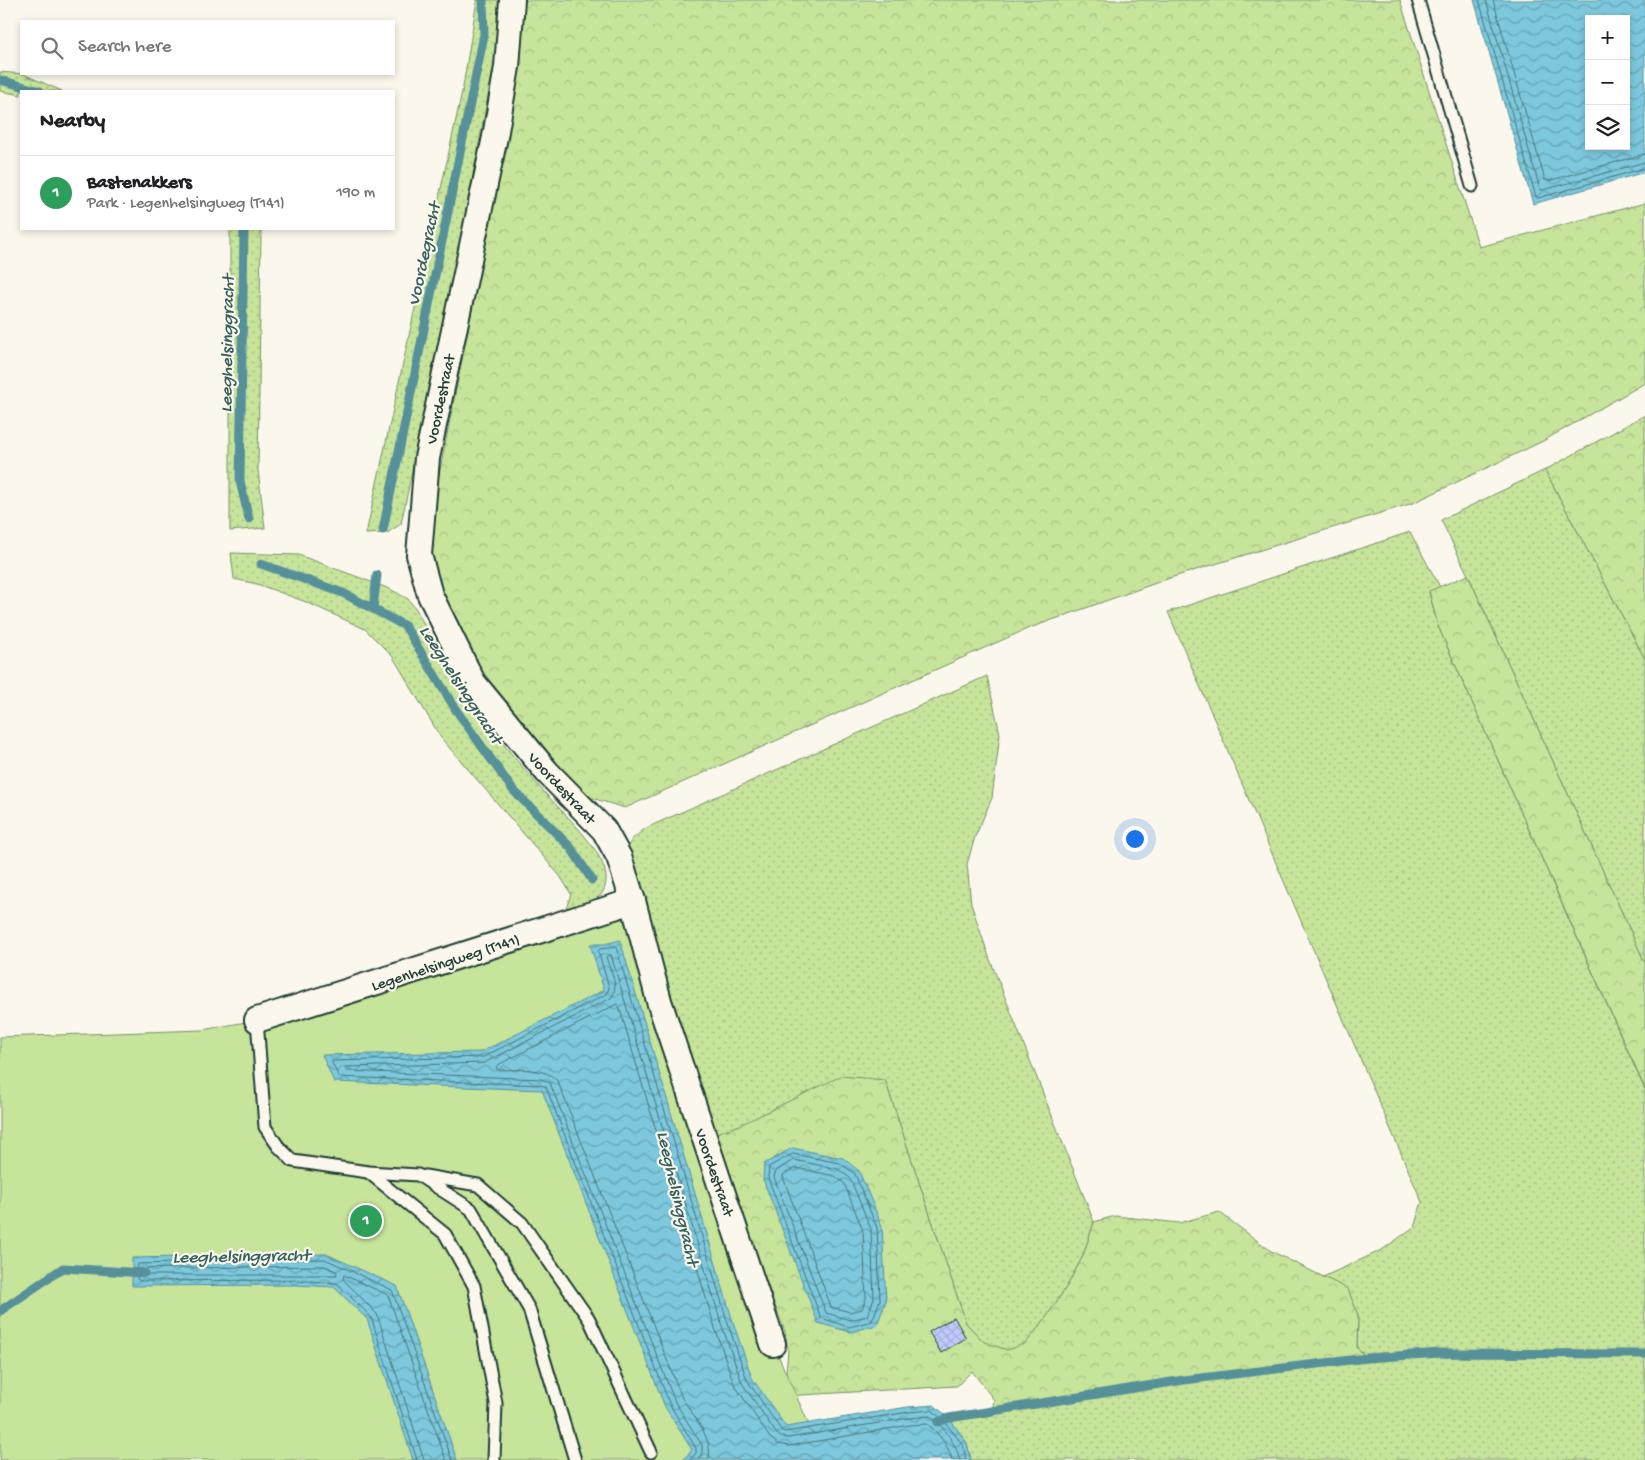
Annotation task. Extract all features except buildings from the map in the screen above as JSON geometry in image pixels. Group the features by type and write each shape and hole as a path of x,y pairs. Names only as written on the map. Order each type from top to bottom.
{"street":[{"name":"Voordestraat","path":"512,0 507,67 495,137 426,458 419,555 430,595 473,682 547,772 604,830 619,857 634,901 659,1000 773,1344"},
{"name":"Legenhelsingweg (T141)","path":"257,1020 634,901"}],"lane":[{"path":"1418,0 1472,186"},
{"path":"257,1020 265,1127 278,1146 293,1161 368,1172 418,1175 478,1185 522,1223 589,1320 651,1452"},
{"path":"368,1172 444,1234 474,1286 496,1403 494,1460"},
{"path":"418,1175 471,1209 529,1310 575,1460"}],"green space":[{"path":"477,0 500,0 497,49 467,206 401,524 387,533 366,534 463,87"},
{"path":"523,0 1400,0 1479,247 1645,203 1645,383 1543,441 1413,503 1170,578 1027,629 625,808 585,796 555,771 482,678 448,618 432,554 435,495 520,69"},
{"path":"0,72 25,75 60,90 20,90 20,95 0,91"},
{"path":"230,230 261,230 258,470 265,528 230,531"},
{"path":"1645,415 1645,659 1545,470"},
{"path":"1545,470 1645,659 1645,963 1468,575 1441,520"},
{"path":"1410,532 1440,587 1429,592 1438,626 1645,1090 1645,1460 971,1460 967,1443 949,1418 1184,1380 1367,1357 1357,1349 1358,1315 1348,1290 1323,1277 1382,1250 1414,1227 1422,1202 1168,612"},
{"path":"231,553 299,555 390,589 408,599 416,609 448,670 466,698 525,771 571,820 598,854 605,872 606,881 602,894 592,902 566,909 571,894 560,876 441,738 393,657 365,629 306,602 257,584 234,579"},
{"path":"1468,575 1645,963 1645,1089 1438,626 1429,591"},
{"path":"987,676 1000,734 992,798 975,837 967,864 971,904 989,957 1094,1222 1083,1256 1067,1286 1045,1319 1026,1344 1007,1351 984,1343 966,1323 885,1080 711,1135 627,851 631,840 646,828"},
{"path":"633,901 773,1344 825,1460 0,1460 0,1037 202,1030 257,1020"},
{"path":"841,1076 885,1080 966,1323 984,1342 1007,1350 1026,1343 1067,1286 1083,1256 1094,1222 1115,1216 1179,1223 1219,1212 1271,1251 1348,1289 1358,1315 1357,1348 1367,1358 1184,1380 992,1411 994,1400 972,1371 957,1386 784,1396 788,1350 785,1332 711,1135 740,1125","holes":["764,1164 884,1283 886,1301"]}],"water":[{"path":"1474,0 1645,0 1645,172 1533,204"},
{"path":"620,940 733,1322 752,1378 786,1427 908,1407 934,1405 949,1418 967,1443 971,1460 683,1460 692,1450 665,1407 542,1090 334,1082 322,1055 481,1052 604,990 590,944 605,944"},
{"path":"792,1148 843,1158 859,1171 882,1226 886,1301 877,1325 850,1332 818,1323 763,1179 764,1164"},
{"path":"326,1254 397,1286 457,1460 413,1460 367,1319 334,1287 296,1285 132,1286 132,1258"}],"waterway":[{"name":"Voordegracht","path":"383,530 484,35 483,0"},
{"name":"Leeghelsinggracht","path":"0,80 36,90"},
{"name":"Leeghelsinggracht","path":"244,230 240,481 249,519"},
{"name":"Leeghelsinggracht","path":"261,564 343,593 405,626 456,710 513,790 571,848 592,880"},
{"path":"373,608 377,575"},
{"name":"Leeghelsinggracht","path":"0,1311 63,1268 144,1273"},
{"path":"938,1422 949,1418 1184,1380 1367,1358 1441,1353 1645,1354"}],"place":[{"name":"Bastenakkers","path":"366,1221"}]}
